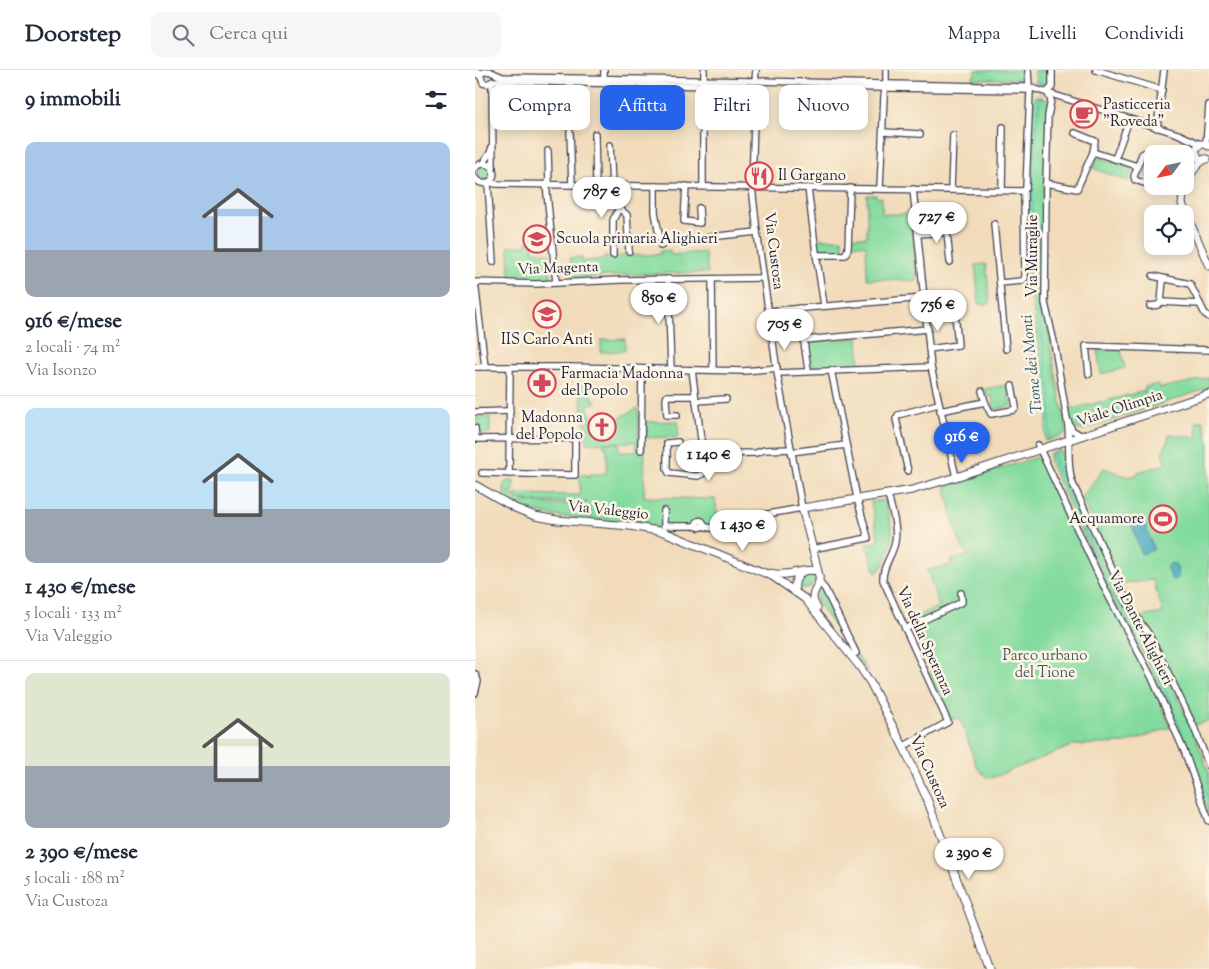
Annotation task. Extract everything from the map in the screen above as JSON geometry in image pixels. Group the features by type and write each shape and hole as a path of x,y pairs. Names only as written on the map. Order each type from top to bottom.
{"main road":[{"path":"1203,148 1200,159 1207,158"},
{"path":"1203,148 1184,190 1182,204 1209,266"},
{"path":"1195,168 1207,158"},
{"name":"Viale Olimpia","path":"803,508 912,490 956,478 1039,447 1082,436 1209,394"},
{"name":"Via Valeggio","path":"475,478 488,491"},
{"name":"Via Valeggio","path":"475,485 515,508 535,516 557,520 649,528 756,568"},
{"name":"Via Custoza","path":"803,508 817,571 817,584 813,601 829,628"},
{"path":"813,551 813,562 796,578 794,584 795,592 805,592 817,584"},
{"path":"756,568 777,575 817,571"},
{"name":"Via Custoza","path":"756,568 779,580 812,607 860,666 870,682 905,750 927,799 990,969"}],"street":[{"path":"604,70 604,79"},
{"path":"704,70 704,81"},
{"name":"Via Custoza","path":"756,70 752,187 777,371 803,508"},
{"path":"879,188 886,70"},
{"path":"1000,283 1025,278 1024,191 1029,90 1028,70"},
{"name":"Via Muraglie","path":"1052,70 1052,87 1047,92 1051,100 1048,116 1046,183 1045,303 1054,342 1067,419 1069,471 1072,482 1131,608 1148,633 1194,727 1209,766"},
{"path":"1097,70 1162,90"},
{"path":"1157,128 1163,70"},
{"path":"475,71 502,77 704,81 755,84"},
{"path":"475,71 482,81 490,75 755,84 1029,90 1047,92 1157,128 1186,138 1203,148 1209,105"},
{"path":"490,75 493,91 493,143 490,158 493,172 489,182 493,262"},
{"path":"1115,159 1129,120"},
{"path":"1002,190 1003,127"},
{"path":"570,132 572,184"},
{"path":"883,132 920,134"},
{"path":"703,133 703,186"},
{"path":"1046,183 1077,188 1093,152 1095,141 1075,133"},
{"path":"595,134 596,185"},
{"path":"951,189 953,135"},
{"path":"611,145 619,208 613,220 613,255"},
{"path":"548,151 547,184 556,282"},
{"path":"1093,152 1137,166"},
{"path":"1144,152 1137,166 1134,178 1144,183"},
{"path":"475,168 490,158"},
{"path":"482,164 488,165 501,184"},
{"path":"477,181 492,184 1024,191"},
{"path":"655,186 655,212 661,246"},
{"path":"686,186 684,221 700,224 699,208"},
{"path":"808,188 824,306"},
{"path":"816,254 843,255 847,252 850,188"},
{"path":"913,189 931,367 956,478"},
{"path":"619,208 627,215 629,251"},
{"path":"994,224 1006,349"},
{"path":"709,237 757,232"},
{"path":"918,234 947,232 950,262"},
{"path":"1153,276 1191,284 1205,314 1209,317"},
{"name":"Via Magenta","path":"475,282 499,284 763,278"},
{"path":"668,279 671,370"},
{"path":"712,279 713,370"},
{"path":"1161,302 1163,279"},
{"path":"475,282 485,367"},
{"path":"768,311 924,298"},
{"path":"1150,306 1158,305 1161,302 1200,304"},
{"path":"929,349 958,345 954,303"},
{"path":"799,308 808,370"},
{"path":"804,340 927,329"},
{"path":"1089,374 1086,346 1209,350"},
{"path":"475,367 744,371 931,367"},
{"path":"509,474 510,367"},
{"path":"641,450 642,369"},
{"path":"678,442 669,442 666,446 669,473 698,476 702,474 705,470 692,370"},
{"path":"813,551 867,538 831,370"},
{"path":"983,391 985,402 993,415 1015,410 1012,386"},
{"path":"677,415 667,415 667,396 726,399"},
{"path":"940,411 985,402"},
{"path":"908,471 896,419 897,415 938,404"},
{"path":"475,412 510,411"},
{"path":"1067,419 1072,430 1082,436"},
{"path":"475,428 476,439 575,438 575,474 482,473"},
{"path":"703,454 756,453 764,450 791,451 846,444"},
{"name":"Via Dante Alighieri","path":"1039,447 1106,591 1152,678 1185,753 1209,821"},
{"name":"Via della Speranza","path":"888,494 897,531 895,542 884,570 883,580 947,722 906,745"},
{"path":"664,511 664,526 700,526 711,528 722,522 803,508"},
{"name":"Via Custoza","path":"817,584 825,588 856,653"},
{"path":"905,629 959,604 962,602 961,593"},
{"path":"475,674 478,681 475,693"}],"green space":[{"path":"975,70 1024,70 1025,79 973,79"},
{"path":"1034,70 1049,70 1047,83 1040,85 1036,83"},
{"path":"1036,96 1044,98 1049,103 1044,186 1043,242 1045,297 1056,378 1067,431 1061,436 1045,441 1048,410 1029,280 1027,189 1031,112"},
{"path":"1097,157 1133,169 1128,181 1094,169"},
{"path":"1144,161 1144,177 1139,175"},
{"path":"481,166 487,166 491,173 487,180 481,180 477,176 477,170"},
{"path":"867,195 876,195 877,198 882,197 882,214 907,214 907,211 911,211 917,281 867,279 866,245 851,244 851,237 867,237"},
{"path":"817,239 842,239 844,251 842,253 821,253"},
{"path":"527,242 532,242 533,251 549,253 551,280 510,281 509,246 526,246"},
{"path":"670,250 671,255 705,252 708,273 573,278 570,258 581,257 582,261 604,259 604,257 660,254 660,251"},
{"path":"986,264 990,304 979,304 975,265"},
{"path":"858,338 860,366 811,367 807,342"},
{"path":"625,339 625,351 601,352 601,340"},
{"path":"1097,350 1121,350 1125,368 1101,374"},
{"path":"578,373 596,373 593,379 591,379 592,399 595,399 595,403 587,405 592,420 615,421 638,408 639,442 587,443"},
{"path":"1209,378 1209,388 1083,430 1079,430 1074,426 1067,410 1145,391 1145,387 1159,384 1160,388"},
{"path":"1007,385 1011,406 994,410 992,396 986,396 984,389"},
{"path":"490,417 490,433 477,434 476,418"},
{"path":"678,421 678,437 647,438 646,422"},
{"path":"1203,421 1209,441 1209,721 1195,725 1156,642 1141,617 1163,613 1153,580 1123,584 1081,498 1104,468 1128,477 1166,464 1162,453 1169,434 1198,438 1196,422"},
{"path":"619,443 619,452 636,452 637,443 645,443 644,497 715,499 720,530 662,529 638,522 560,517 535,512 504,498 504,484 507,481 514,481 514,491 509,492 514,495 514,498 530,501 516,497 516,494 580,495 580,474 588,475 588,478 590,474 607,474 605,469 607,469 607,448 604,448 604,444","holes":["533,502 588,502 569,504"]},
{"path":"1060,450 1070,481 1118,584 1148,636 1193,730 1209,773 1209,816 1191,763 1156,680 1116,605 1050,464 1049,454"},
{"name":"Parco urbano del Tione","path":"1037,457 1046,467 1137,651 1171,727 1126,743 1074,745 989,779 977,768 959,719 949,718 929,673 932,669 908,621 939,606 927,570 952,565 950,560 968,556 959,540 953,522 945,486"},
{"path":"885,500 892,537 890,549 883,566 876,573 866,544 879,541 871,502"},
{"path":"809,573 816,575 816,581 809,588 798,589 797,581 803,575"},
{"path":"819,588 822,589 838,628 868,671 866,672 817,602 817,590"}],"water":[{"path":"1144,521 1154,550 1141,554 1132,525"},
{"path":"1170,563 1175,564 1177,567 1179,576 1176,580 1171,579 1167,570 1167,566"}],"waterway":[{"name":"Tione dei Monti","path":"1039,70 1040,88"},
{"name":"Tione dei Monti","path":"1040,92 1033,168 1032,259 1051,400 1049,444"},
{"name":"Tione dei Monti","path":"1051,450 1058,472 1115,596 1144,646 1166,692 1209,802"}],"place":[{"name":"Pasticceria \"Roveda\"","path":"1084,114"},
{"name":"Il Gargano","path":"759,176"},
{"name":"Scuola primaria Alighieri","path":"537,239"},
{"name":"IIS Carlo Anti","path":"547,314"},
{"name":"Farmacia Madonna del Popolo","path":"542,383"},
{"name":"Madonna del Popolo","path":"602,427"},
{"name":"Acquamore","path":"1163,519"}]}
